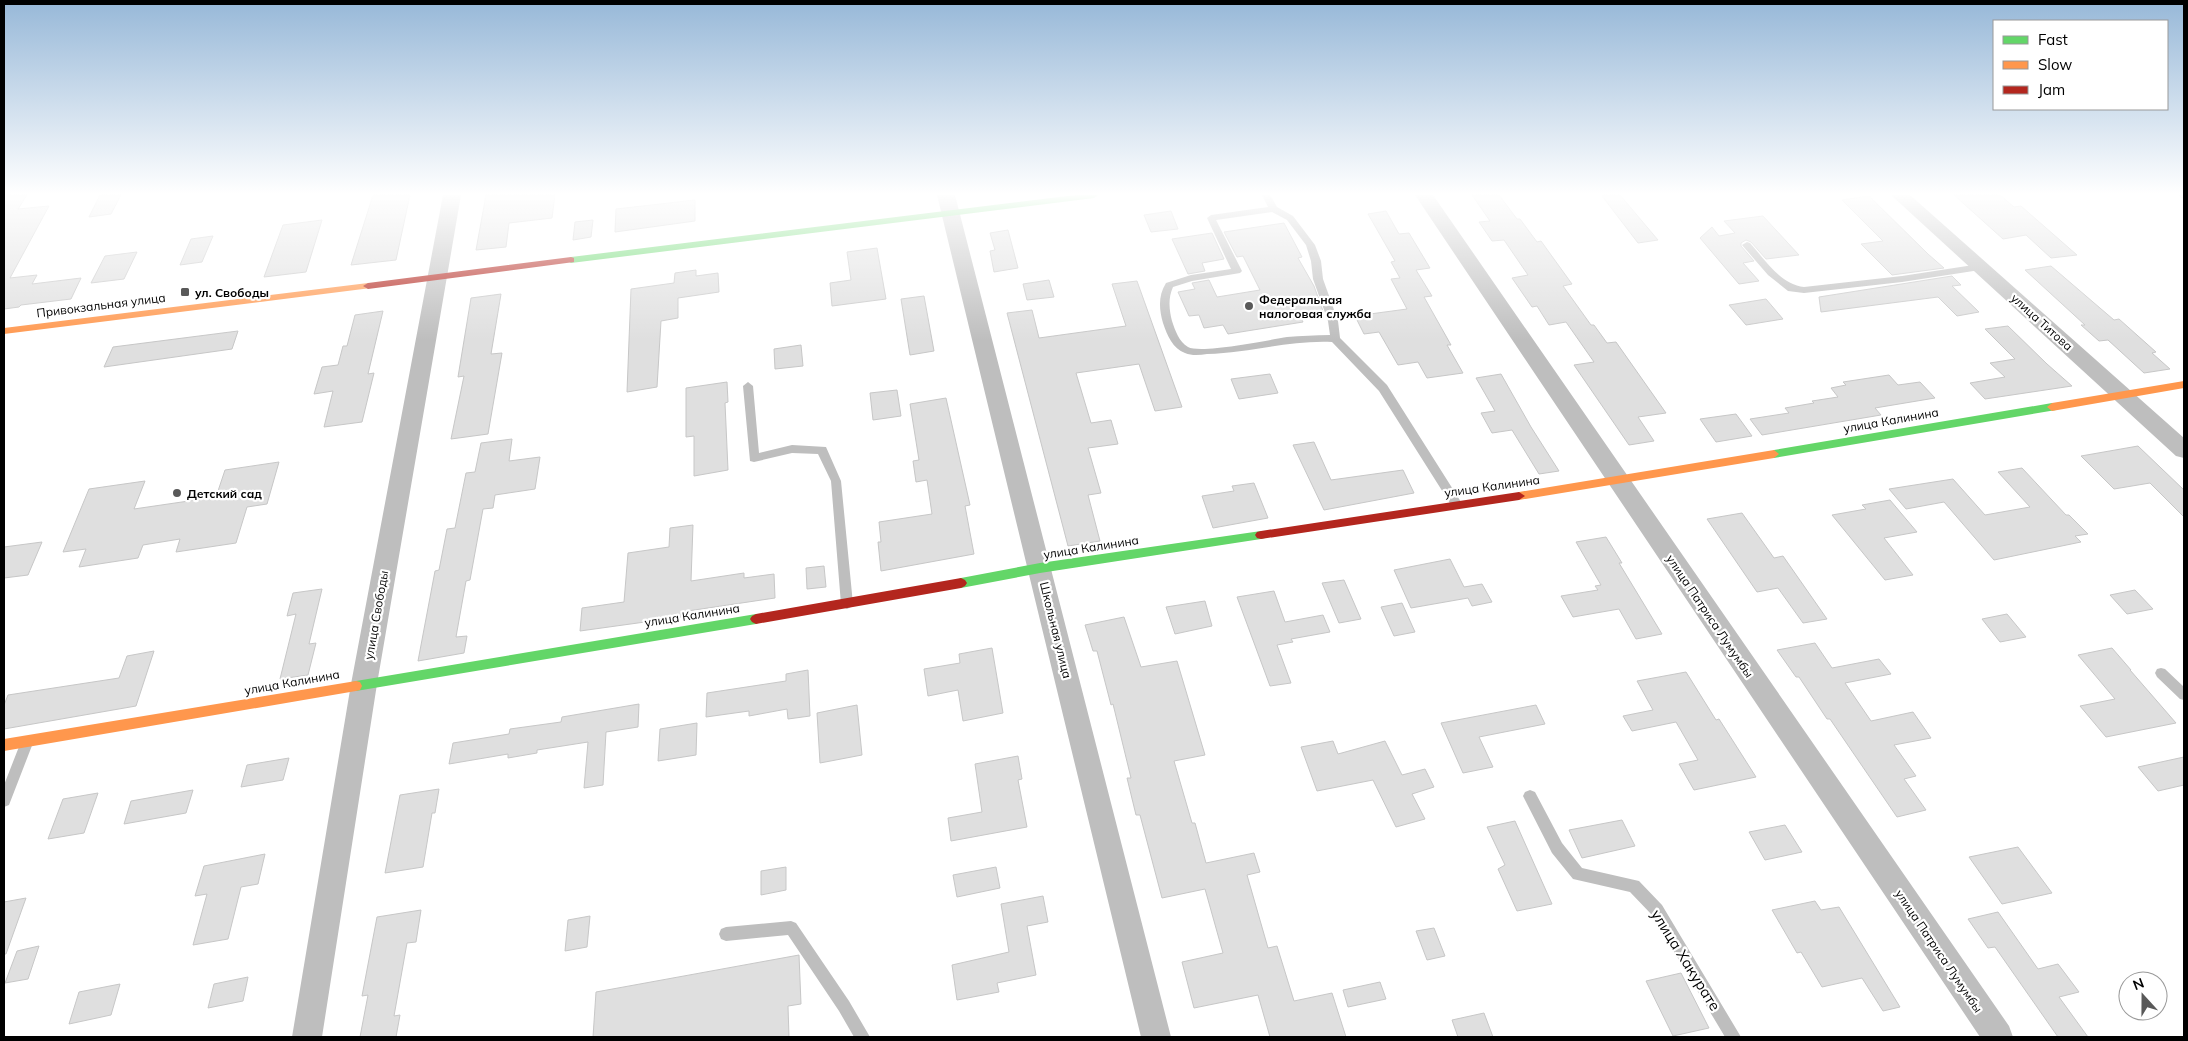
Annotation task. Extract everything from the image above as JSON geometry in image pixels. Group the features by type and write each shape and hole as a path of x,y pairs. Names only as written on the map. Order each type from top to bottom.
{"street":[{"name":"улица Свободы","path":"307,1037 364,684 444,244"},
{"name":"Привокзальная улица","path":"4,331 438,277 671,244"},
{"name":"Школьная улица","path":"958,244 1156,1037"},
{"name":"улица Патриса Лумумбы","path":"1457,244 1998,1037"},
{"name":"улица Титова","path":"1955,244 2184,450"},
{"name":"улица Калинина","path":"4,745 847,604 1040,568 1618,482 2122,393 2184,384"}],"lane":[{"path":"1224,244 1237,271 1191,278 1169,285 1164,295 1164,312 1179,345 1187,351 1221,352 1311,338 1335,339"},
{"path":"1309,244 1316,261 1318,279 1333,321 1335,339 1347,354 1367,369 1383,388 1438,478 1457,505"},
{"path":"1747,245 1771,273 1791,289 1804,290 1902,279 1980,266"},
{"path":"748,386 754,458 792,450 822,450 836,481 847,604"},
{"path":"2161,673 2184,695"},
{"path":"4,801 28,741"},
{"name":"улица Хакурате","path":"1530,796 1557,848 1578,874 1634,886 1657,910 1734,1037"},
{"path":"726,934 792,928 844,1006 862,1037"}],"building":[{"path":"4,244 29,244 10,278 37,275 32,284 81,278 71,299 4,309"},
{"path":"189,244 210,244 202,262 180,265"},
{"path":"276,244 315,244 306,272 264,277"},
{"path":"358,244 400,244 396,260 351,265"},
{"path":"477,244 506,244 506,247 476,250"},
{"path":"993,244 1012,244 1018,268 994,272 990,251 995,250"},
{"path":"1174,244 1217,244 1224,259 1202,263 1205,271 1188,274"},
{"name":"Федеральная налоговая служба","path":"1230,244 1295,244 1302,257 1298,258 1314,286 1323,311 1300,315 1303,322 1228,334 1223,325 1204,328 1199,315 1189,316 1178,292 1195,289 1192,283 1209,280 1217,297 1260,290 1243,256 1237,257"},
{"path":"1385,244 1415,244 1430,268 1416,270 1432,296 1424,297 1451,345 1447,345 1463,373 1427,378 1418,362 1398,365 1379,332 1364,334 1355,316 1407,309 1391,279 1400,278 1391,262 1395,261"},
{"path":"1506,244 1543,244 1572,284 1563,286 1591,325 1594,325 1607,343 1616,342 1666,413 1638,417 1654,441 1629,445 1574,365 1594,362 1566,322 1549,325 1537,306 1532,307 1512,278 1528,275"},
{"path":"1705,244 1741,244 1754,261 1743,263 1759,281 1739,284"},
{"path":"1752,244 1788,244 1799,255 1766,259"},
{"path":"1861,244 1917,244 1944,268 1892,275"},
{"path":"2035,244 2064,244 2077,255 2051,258"},
{"path":"877,248 886,299 832,306 830,283 851,280 847,252"},
{"path":"137,252 124,279 91,283 105,256"},
{"path":"2051,266 2114,320 2119,319 2156,352 2152,353 2170,369 2144,373 2108,340 2099,341 2081,325 2085,325 2025,270"},
{"path":"696,270 696,276 718,273 719,292 678,298 678,318 661,321 657,387 627,392 631,289 674,283 675,273"},
{"path":"1952,276 1961,285 1952,286 1979,312 1957,316 1938,297 1821,312 1819,297"},
{"path":"1049,280 1054,297 1027,300 1023,284"},
{"path":"1137,281 1182,407 1155,411 1139,364 1076,373 1091,423 1111,420 1118,444 1088,448 1101,493 1088,495 1100,541 1068,546 1007,313 1032,310 1039,338 1126,326 1112,284"},
{"path":"501,294 491,354 502,353 488,434 451,439 464,376 458,377 471,298"},
{"path":"924,296 934,351 910,355 901,299"},
{"path":"1766,299 1783,319 1746,325 1729,305"},
{"path":"383,311 368,374 374,373 362,422 324,427 333,391 314,394 322,367 338,365 343,346 347,346 355,315"},
{"path":"2008,326 2072,386 1985,399 1970,383 2005,377 1990,363 2015,359 1985,329"},
{"path":"238,331 232,349 104,367 113,347"},
{"path":"801,345 803,366 775,369 774,349"},
{"path":"1270,374 1278,393 1239,399 1231,379"},
{"path":"1501,374 1559,471 1539,474 1512,430 1492,433 1481,413 1495,411 1476,378"},
{"path":"1889,375 1898,385 1920,382 1935,398 1875,408 1881,415 1762,435 1750,419 1789,413 1785,408 1838,397 1831,388 1846,385 1843,382"},
{"path":"727,382 728,402 725,403 728,470 694,476 694,436 686,437 686,388"},
{"path":"897,390 901,416 873,420 870,393"},
{"path":"946,398 970,505 965,506 974,554 881,571 878,542 881,542 879,522 932,514 927,480 916,482 913,461 919,460 910,404"},
{"path":"1736,414 1752,436 1716,442 1700,419"},
{"path":"512,439 509,461 540,457 535,489 495,495 493,508 483,509 470,580 466,581 456,637 467,636 464,653 418,661 435,571 439,570 447,529 455,528 466,473 475,472 481,443"},
{"path":"1314,442 1331,480 1403,470 1414,493 1324,510 1293,445"},
{"path":"2138,446 2184,490 2184,517 2150,483 2114,489 2081,456"},
{"path":"279,462 267,504 247,507 236,543 176,552 180,539 143,545 138,558 79,567 86,549 63,552 89,489 145,481 134,509 216,497 225,470"},
{"path":"2022,468 2066,515 2069,515 2088,534 2075,536 2081,542 1994,560 1944,502 1906,509 1889,489 1953,479 1985,515 2030,507 1998,472"},
{"path":"1254,483 1268,518 1213,528 1202,496 1234,491 1232,486"},
{"path":"1890,500 1917,532 1884,538 1913,575 1885,580 1832,515 1866,509 1862,505"},
{"path":"1742,513 1774,558 1783,556 1827,619 1803,623 1778,588 1757,592 1707,519"},
{"path":"693,525 691,581 744,573 744,578 774,574 775,598 681,612 681,617 580,631 582,608 624,602 628,553 669,547 670,528"},
{"path":"1606,537 1622,563 1619,563 1662,634 1636,639 1619,609 1573,617 1561,596 1598,590 1595,586 1601,585 1576,542"},
{"path":"42,542 28,575 4,578 4,547"},
{"path":"1450,559 1464,587 1482,584 1492,602 1472,606 1468,598 1411,608 1394,570"},
{"path":"824,566 826,587 807,589 806,568"},
{"path":"1344,580 1361,619 1339,623 1322,583"},
{"path":"322,589 309,644 316,643 308,675 280,679 296,614 287,616 293,593"},
{"path":"2135,590 2153,609 2127,614 2110,595"},
{"path":"1274,591 1285,622 1323,615 1330,632 1291,639 1293,642 1277,645 1291,683 1270,686 1237,597"},
{"path":"1205,601 1212,626 1175,634 1166,607"},
{"path":"1402,603 1415,632 1394,636 1381,607"},
{"path":"2007,614 2026,637 2000,642 1982,619"},
{"path":"1124,617 1141,667 1177,661 1205,755 1174,761 1206,863 1254,853 1260,872 1247,875 1268,948 1277,946 1294,1001 1332,993 1346,1037 1270,1037 1258,995 1194,1008 1182,962 1223,953 1205,889 1162,898 1140,815 1136,815 1127,778 1131,778 1113,704 1111,705 1097,651 1093,651 1085,625"},
{"path":"1815,643 1832,668 1879,659 1891,674 1845,683 1871,721 1913,712 1931,738 1894,745 1916,776 1904,779 1926,810 1897,817 1830,719 1827,719 1799,677 1796,677 1777,650"},
{"path":"992,648 1003,713 963,721 958,690 928,696 924,669 960,663 959,654"},
{"path":"2112,648 2176,723 2106,737 2080,706 2115,699 2078,655"},
{"path":"154,651 136,706 4,729 4,705 8,695 119,678 127,656"},
{"path":"808,670 810,716 788,719 787,709 749,716 749,711 706,717 707,693 786,681 786,674"},
{"path":"1686,672 1716,720 1719,719 1756,777 1694,790 1679,764 1698,760 1676,722 1632,731 1623,716 1653,710 1637,681"},
{"path":"639,704 638,727 606,732 603,785 584,788 588,742 537,750 537,753 508,758 508,754 449,764 453,743 509,734 510,729 561,722 562,717"},
{"path":"857,705 862,755 820,763 817,713"},
{"path":"1536,705 1545,724 1479,737 1493,767 1463,773 1441,723"},
{"path":"697,723 696,755 658,761 660,729"},
{"path":"1333,741 1338,754 1385,741 1402,775 1425,769 1434,787 1412,794 1425,819 1396,827 1373,780 1317,791 1301,747"},
{"path":"1018,756 1022,779 1018,780 1027,827 951,841 948,818 982,812 975,764"},
{"path":"2184,757 2184,785 2158,791 2138,767"},
{"path":"289,758 283,780 241,787 247,765"},
{"path":"439,789 435,813 432,813 423,867 385,873 400,795"},
{"path":"193,790 186,813 124,824 131,801"},
{"path":"98,793 84,833 48,839 63,799"},
{"path":"1622,820 1635,846 1582,858 1569,830"},
{"path":"1515,821 1552,904 1517,911 1498,869 1505,865 1487,827"},
{"path":"1785,825 1802,852 1765,860 1749,832"},
{"path":"2018,847 2052,893 2002,904 1969,857"},
{"path":"265,854 258,884 241,887 228,939 193,945 207,894 195,896 204,866"},
{"path":"786,867 786,890 761,895 761,871"},
{"path":"996,867 1000,888 957,897 953,875"},
{"path":"1043,896 1048,922 1027,926 1036,975 997,983 999,992 957,1000 952,965 1009,952 1001,904"},
{"path":"26,898 6,954 4,954 4,902"},
{"path":"1815,901 1821,910 1839,907 1900,1007 1883,1011 1862,978 1822,987 1801,952 1797,953 1772,910"},
{"path":"421,910 416,942 407,943 394,1016 400,1015 396,1037 360,1037 368,995 362,996 377,917"},
{"path":"1998,912 2038,969 2058,964 2079,992 2059,997 2088,1037 2058,1037 1995,947 1988,948 1968,919"},
{"path":"590,916 587,947 565,951 568,920"},
{"path":"1434,928 1445,956 1427,960 1416,931"},
{"path":"39,946 28,979 5,983 17,951"},
{"path":"799,955 801,1004 788,1006 789,1037 593,1037 596,992"},
{"path":"1681,973 1709,1028 1673,1036 1646,981"},
{"path":"248,977 243,1001 208,1008 214,984"},
{"path":"1380,982 1386,999 1348,1007 1343,990"},
{"path":"120,984 111,1015 69,1024 79,992"},
{"path":"1484,1013 1493,1037 1458,1037 1452,1020"}],"traffic: fast":[{"path":"571,260 703,244"},
{"path":"1774,454 2052,407"},
{"path":"961,583 1040,568 1261,535"},
{"path":"356,686 756,619"}],"traffic: slow":[{"path":"4,331 368,286"},
{"path":"2052,407 2184,384"},
{"path":"1519,496 1774,454"},
{"path":"4,745 356,686"}],"traffic: jam":[{"path":"368,286 571,260"},
{"path":"1261,535 1519,496"},
{"path":"756,619 961,583"}],"place":[{"name":"ул. Свободы","path":"185,292"},
{"name":"Федеральная налоговая служба","path":"1249,306"},
{"name":"Детский сад","path":"177,493"}]}
